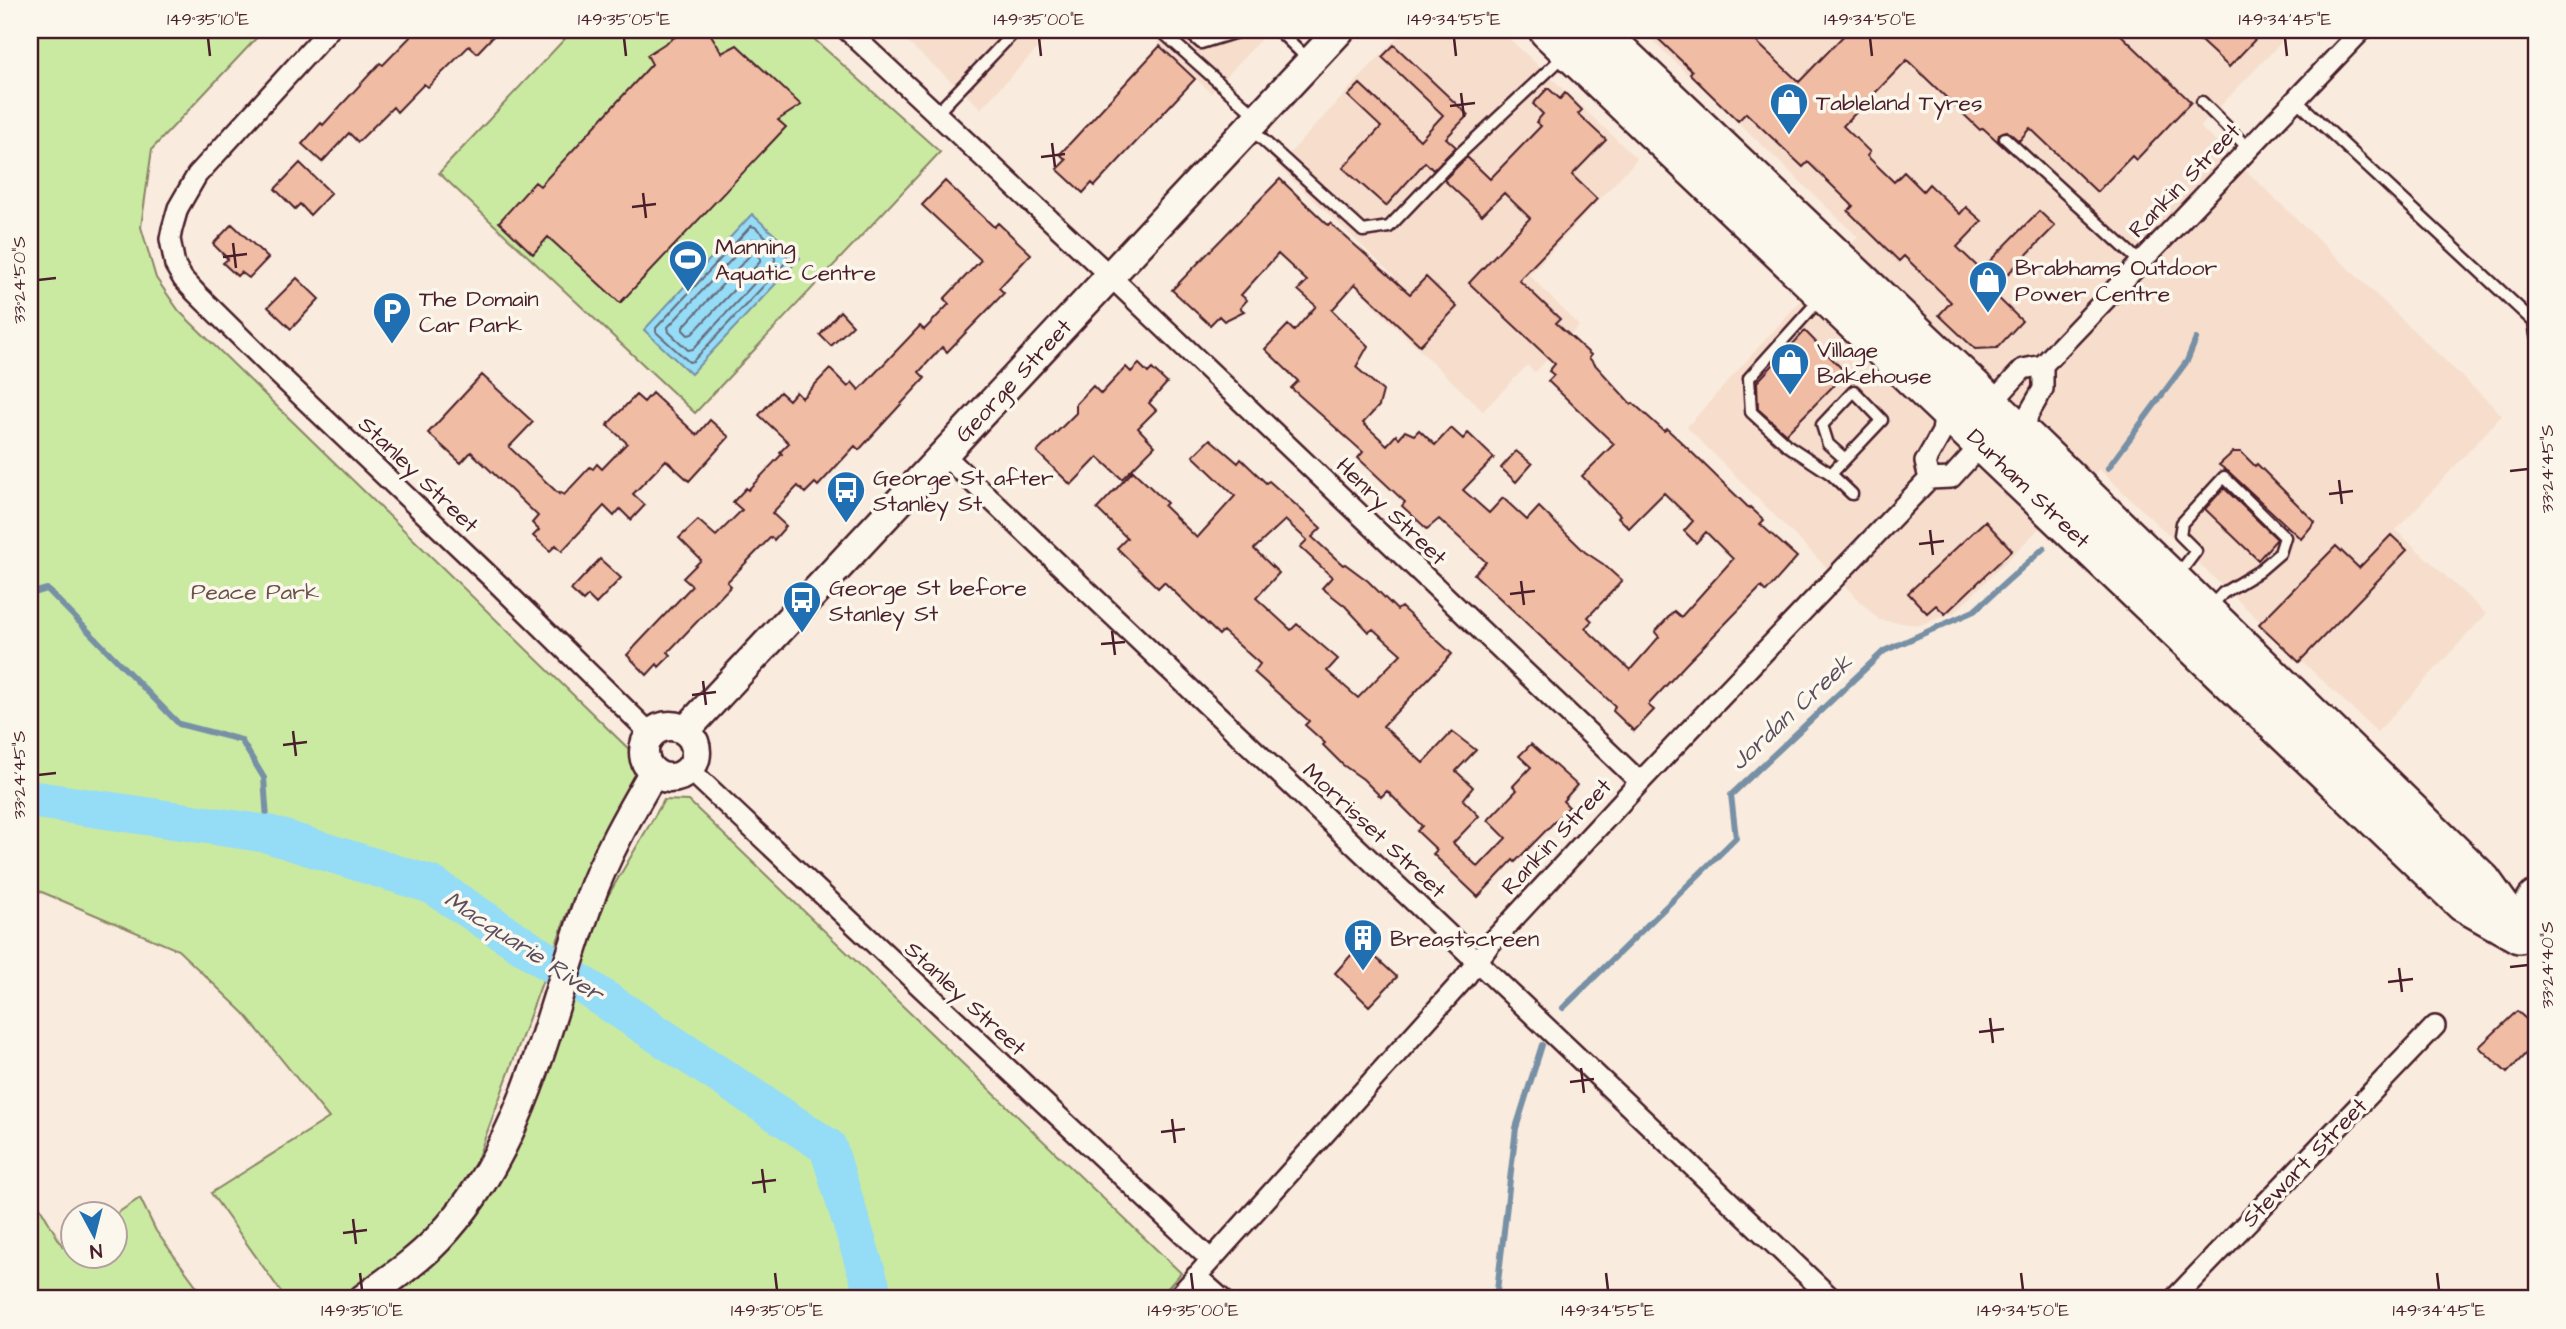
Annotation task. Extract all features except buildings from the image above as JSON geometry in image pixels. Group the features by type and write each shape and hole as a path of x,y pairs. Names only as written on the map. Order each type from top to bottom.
{"highway":[{"name":"Durham Street","path":"1572,37 1825,293 2464,903 2531,936"},
{"name":"Durham Street","path":"1572,37 2024,436 2482,881 2531,936"},
{"path":"2531,936 2536,900"}],"main road":[{"name":"George Street","path":"686,730 1340,30"},
{"path":"672,725 686,730 696,745 695,762 690,770 676,778 668,779 653,773 644,758 644,749 651,734 664,726 672,725"},
{"path":"363,1299 438,1240 458,1216 504,1142 524,1099 542,1048 589,901 608,855 653,773"}],"street":[{"name":"Stanley Street","path":"329,30 197,175 178,208 170,239 175,265 196,293 651,734"},
{"name":"Henry Street","path":"848,30 1640,782"},
{"name":"Rankin Street","path":"1990,405 2022,369 2043,365 2362,30"},
{"path":"2024,436 2028,415 2043,389 2043,365"},
{"path":"1982,444 1990,405"},
{"path":"1929,479 1925,462 1942,432 1945,408"},
{"name":"Rankin Street","path":"1176,1299 1478,961 1490,944 1640,782 1929,479 1951,478 1982,444"},
{"name":"Morrisset Street","path":"944,454 1832,1299"},
{"name":"Stanley Street","path":"690,770 1211,1260"},
{"name":"Stewart Street","path":"2174,1299 2435,1026"},
{"path":"1196,1276 1222,1299"}],"lane":[{"path":"937,113 1016,30"},
{"path":"1160,30 1363,231 1389,227 1572,37"},
{"path":"1186,30 1201,43 1242,30"},
{"path":"1278,30 1310,62"},
{"path":"2296,100 2534,322 2536,335"},
{"path":"2202,102 2248,148"},
{"path":"2005,138 2140,262"},
{"path":"1825,293 1749,379 1752,412 1787,445 1831,474 1852,494"},
{"path":"1831,474 1882,420 1854,391 1822,425 1828,444 1845,459"},
{"path":"2173,581 2196,551 2180,535 2182,523 2224,477 2285,537 2280,553 2258,572 2223,593 2205,612"}],"shaded area":[{"path":"894,30 1055,30 981,108"},
{"path":"1146,30 1269,30 1211,93"},
{"path":"1404,30 1500,30 1637,159 1529,275 1579,326 1535,372 1527,365 1483,411 1371,303 1394,276 1278,166"},
{"path":"1642,30 2293,30 2200,127 2502,415 2396,530 2486,614 2377,732 2099,469 1955,612 1919,625 1879,620 1687,427 1858,237"}],"green space":[{"name":"Peace Park","path":"30,30 264,30 152,149 141,227 156,278 179,311 639,759 632,762 635,777 573,898 475,1165 445,1214 401,1262 414,1281 462,1233 495,1181 576,982 602,906 664,800 689,801 1181,1273 1158,1299 286,1299 211,1193 329,1118 244,1013 178,950 30,887"},
{"name":"Manning Aquatic Centre","path":"573,30 804,30 940,152 695,413 439,173"},
{"path":"30,1190 60,1242 60,1270 130,1270 130,1205 140,1198 156,1231 206,1299 30,1299"}],"water":[{"path":"752,214 800,258 691,374 644,330"}],"waterway":[{"name":"Jordan Creek","path":"2108,468 2187,361 2196,339"},
{"name":"Jordan Creek","path":"1563,1008 1736,838 1731,795 1884,651 1974,611 2044,548"},
{"path":"30,594 47,589 179,724 241,740 264,778 268,834"},
{"name":"Macquarie River","path":"30,799 268,834 432,885 828,1147 875,1299"},
{"name":"Jordan Creek","path":"1496,1299 1516,1128 1542,1045"}],"place":[{"name":"Tableland Tyres","path":"1789,136"},
{"name":"Manning Aquatic Centre","path":"688,293"},
{"name":"Brabhams Outdoor Power Centre","path":"1988,314"},
{"name":"The Domain Car Park","path":"392,345"},
{"name":"Village Bakehouse","path":"1790,396"},
{"name":"George St after Stanley St","path":"846,524"},
{"name":"George St before Stanley St","path":"802,634"},
{"name":"Breastscreen","path":"1363,972"}]}
